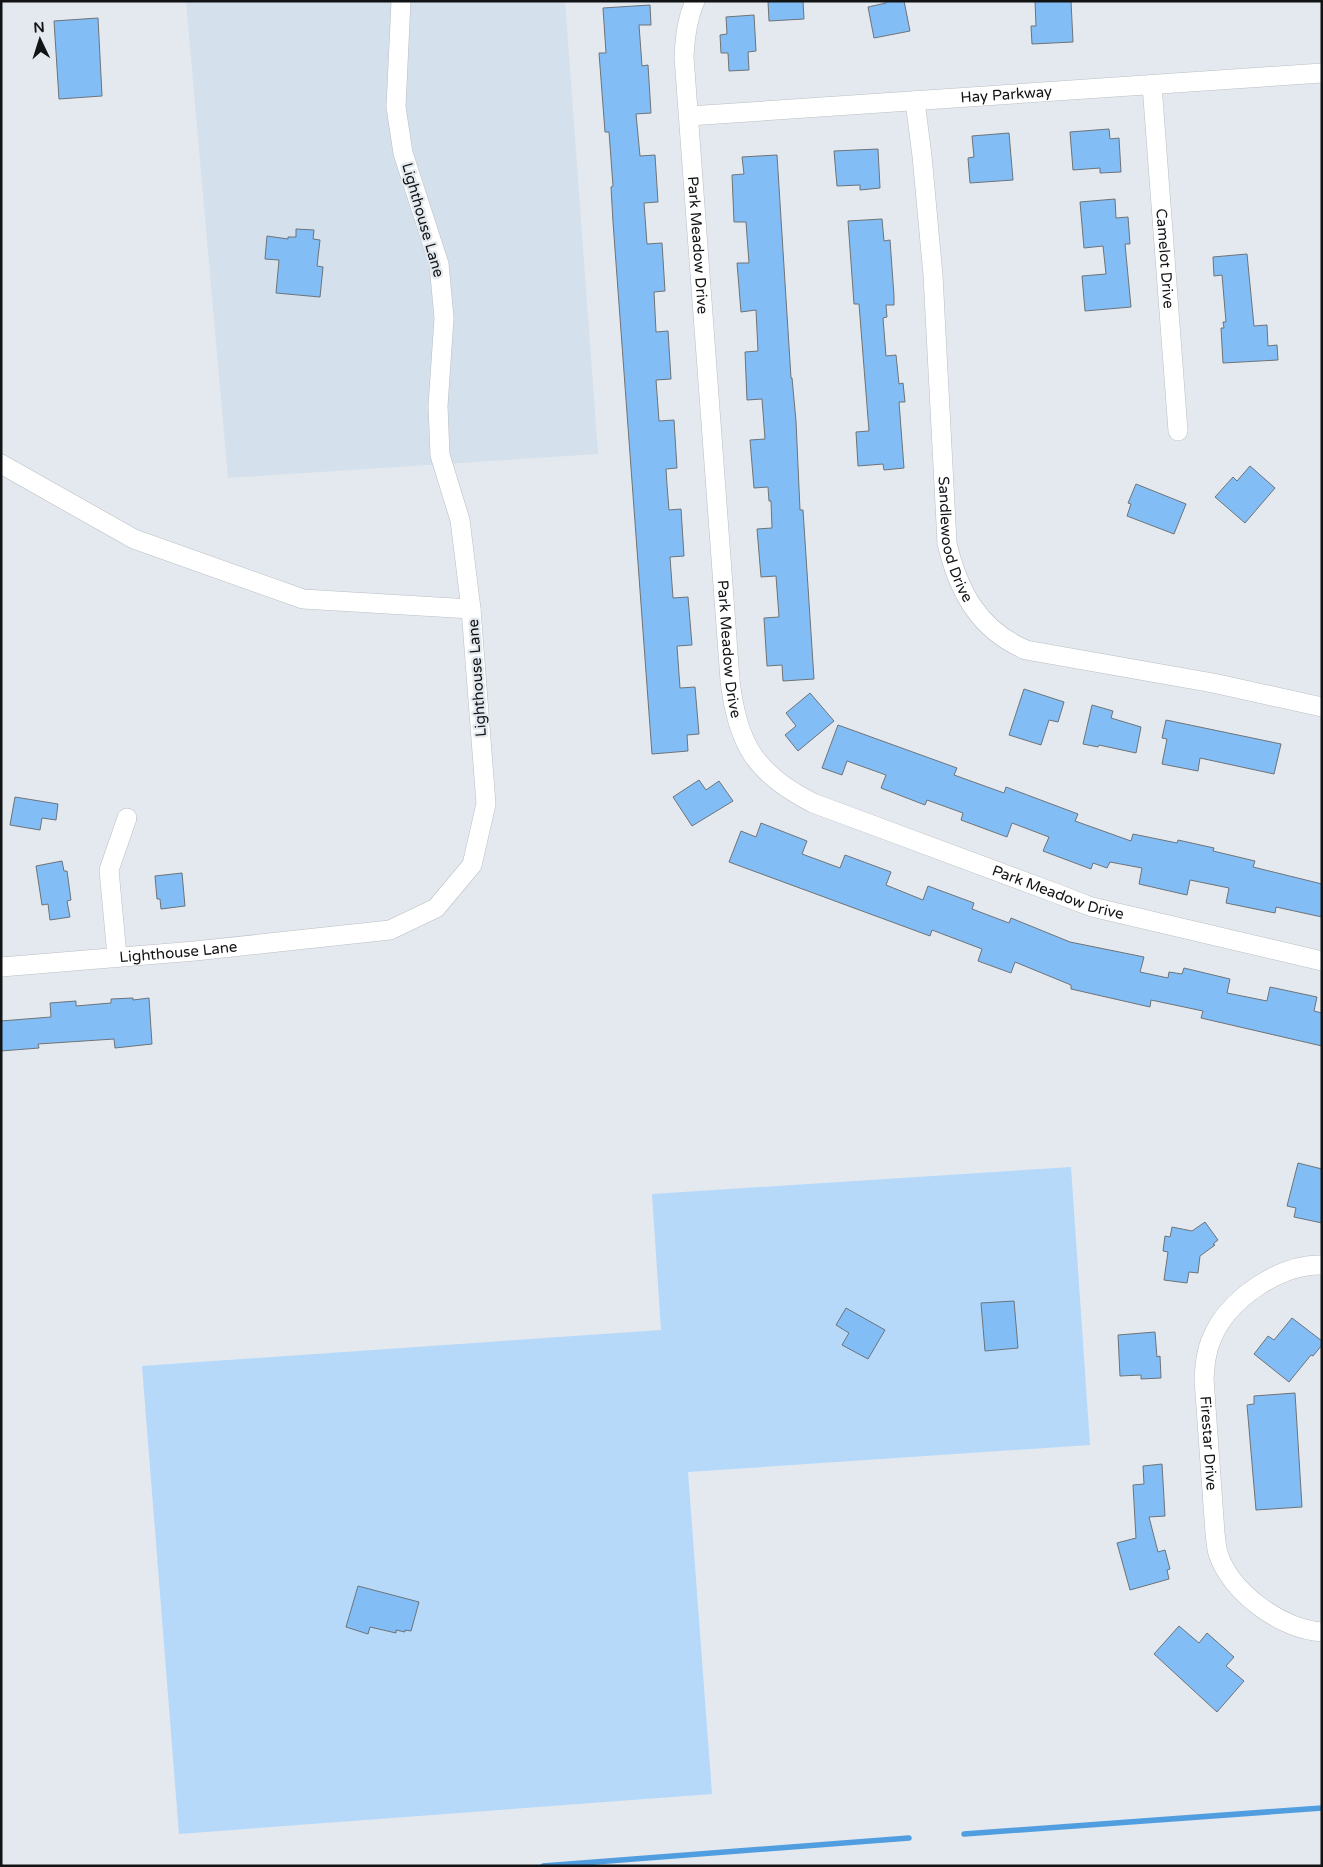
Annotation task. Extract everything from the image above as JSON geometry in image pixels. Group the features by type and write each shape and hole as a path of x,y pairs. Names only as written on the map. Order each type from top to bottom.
{"street":[{"name":"Lighthouse Lane","path":"1,966 195,951 390,930 436,908 472,866 486,804 472,609 460,520 440,455 438,406 444,318 439,264 403,153 396,107 401,1"},
{"name":"Park Meadow Drive","path":"695,1 690,13 685,36 684,57 730,680 737,724 744,742 753,756 775,780 793,793 813,803 1092,906 1252,946 1322,961"},
{"name":"Hay Parkway","path":"689,116 1322,73"},
{"name":"Camelot Drive","path":"1152,85 1178,431"},
{"name":"Sandlewood Drive","path":"915,101 933,275 948,543 956,575 971,604 985,622 1002,637 1026,650 1204,681 1322,707"},
{"path":"1,464 134,538 302,599 472,609"},
{"path":"117,956 109,870 127,818"},
{"name":"Firestar Drive","path":"1322,1265 1299,1268 1278,1274 1235,1304 1212,1337 1206,1359 1204,1379 1214,1534 1218,1553 1226,1570 1256,1604 1296,1628 1322,1632"}],"shaded area":[{"path":"186,1 565,1 598,454 228,478"},
{"path":"1071,1167 1090,1445 688,1472 712,1794 179,1834 142,1366 661,1330 652,1194"}],"building":[{"path":"768,1 803,1 804,19 769,21"},
{"path":"885,1 904,1 910,31 874,38 868,7 886,3"},
{"path":"1035,1 1071,1 1073,42 1032,44 1031,26 1036,26"},
{"path":"650,5 651,25 639,25 642,66 648,65 651,113 636,114 640,156 655,155 658,202 644,203 647,244 662,243 665,291 654,292 656,332 668,331 671,379 656,380 659,421 674,420 677,468 666,469 667,485 669,510 681,509 684,556 670,557 673,598 688,597 692,645 677,646 680,688 695,687 699,734 687,735 688,751 652,754 613,222 611,187 613,186 609,132 605,132 599,53 606,53 603,8"},
{"path":"754,15 756,51 748,52 749,70 729,71 728,53 721,53 720,35 727,34 726,17"},
{"path":"98,18 102,96 59,99 54,21"},
{"path":"1109,129 1110,139 1119,138 1121,172 1100,173 1100,168 1073,170 1070,132"},
{"path":"1009,133 1013,180 970,183 968,158 974,157 972,136"},
{"path":"878,149 880,188 860,190 860,185 837,186 834,151"},
{"path":"777,155 791,378 796,421 800,510 803,510 814,679 783,681 782,665 767,666 764,618 779,617 776,576 761,577 757,529 772,528 771,501 769,501 768,487 754,488 750,440 765,439 762,399 747,400 745,352 758,351 756,310 741,312 737,263 749,263 746,222 734,222 732,175 744,174 742,157"},
{"path":"1115,199 1116,218 1128,217 1130,244 1125,244 1131,307 1085,311 1082,276 1106,274 1103,246 1084,248 1080,202"},
{"path":"882,219 884,241 890,240 894,296 894,305 886,305 887,317 883,318 886,356 896,355 899,384 903,383 905,402 899,402 904,468 884,470 883,464 858,466 856,432 869,431 859,304 854,304 848,221"},
{"path":"296,229 314,230 313,239 320,240 317,266 323,267 320,297 276,293 279,260 265,259 267,236 288,239 288,237 296,237"},
{"path":"1247,254 1254,326 1267,325 1268,346 1277,345 1278,360 1223,363 1221,328 1224,328 1223,322 1226,322 1222,275 1214,276 1213,257"},
{"path":"1250,466 1275,488 1245,523 1215,497 1233,477 1237,481"},
{"path":"1136,484 1186,504 1174,534 1127,516 1131,504 1128,503"},
{"path":"1024,689 1064,702 1058,722 1049,720 1041,745 1009,735"},
{"path":"810,693 834,721 798,751 785,735 796,726 786,713"},
{"path":"1092,705 1113,711 1111,718 1141,727 1136,753 1099,745 1098,747 1083,744"},
{"path":"1166,720 1281,744 1274,774 1200,758 1198,771 1162,764 1167,739 1162,738"},
{"path":"838,725 957,768 954,775 1004,793 1006,787 1078,814 1075,821 1131,841 1133,834 1177,843 1178,840 1214,848 1213,851 1255,861 1253,867 1322,884 1322,917 1276,907 1275,913 1226,903 1229,888 1190,880 1187,895 1139,884 1142,868 1110,862 1107,868 1093,863 1091,869 1043,851 1049,837 1012,823 1007,837 961,820 963,813 927,800 925,805 881,788 886,775 847,761 842,775 822,768"},
{"path":"699,780 706,790 719,781 733,801 692,826 673,797"},
{"path":"15,797 58,804 56,820 42,818 40,830 10,825"},
{"path":"761,823 807,841 802,854 840,868 845,855 891,872 886,885 923,900 928,886 974,903 972,909 1009,923 1011,918 1070,942 1144,957 1140,972 1168,978 1169,972 1182,974 1184,968 1230,979 1227,993 1267,1001 1270,987 1317,997 1314,1011 1322,1013 1322,1046 1201,1018 1203,1011 1151,1000 1150,1007 1071,989 1071,985 1015,962 1011,973 978,961 982,949 932,930 930,936 729,862 741,831 756,837"},
{"path":"62,861 64,871 67,871 71,900 67,901 70,917 50,920 48,904 42,905 36,866"},
{"path":"182,873 185,906 161,909 160,899 157,899 155,876"},
{"path":"133,998 133,1000 149,998 152,1044 115,1048 114,1039 38,1044 39,1048 1,1051 1,1021 51,1017 50,1003 76,1001 76,1006 111,1003 111,999"},
{"path":"1298,1163 1322,1169 1322,1223 1294,1217 1296,1208 1287,1206"},
{"path":"1205,1222 1218,1240 1213,1244 1215,1245 1200,1256 1198,1273 1189,1272 1187,1283 1164,1280 1168,1252 1163,1251 1165,1236 1170,1237 1172,1227 1192,1231"},
{"path":"1014,1301 1018,1348 985,1351 981,1303"},
{"path":"846,1308 885,1330 868,1359 842,1345 849,1333 836,1325"},
{"path":"1292,1318 1322,1341 1322,1345 1313,1356 1311,1355 1289,1382 1254,1354 1268,1336 1274,1340"},
{"path":"1155,1332 1157,1357 1160,1356 1161,1378 1141,1379 1141,1375 1120,1376 1118,1335"},
{"path":"1295,1393 1302,1507 1256,1510 1247,1405 1254,1404 1254,1396"},
{"path":"1162,1464 1165,1516 1149,1517 1158,1552 1165,1550 1170,1569 1167,1570 1169,1579 1130,1590 1117,1543 1136,1538 1133,1485 1144,1484 1143,1466"},
{"path":"358,1586 419,1602 411,1631 396,1630 396,1633 370,1627 368,1634 346,1627"},
{"path":"1179,1626 1199,1643 1207,1633 1234,1657 1226,1666 1244,1681 1217,1712 1154,1654"}],"waterway":[{"path":"964,1834 1322,1808"},
{"path":"543,1866 909,1838"}]}
